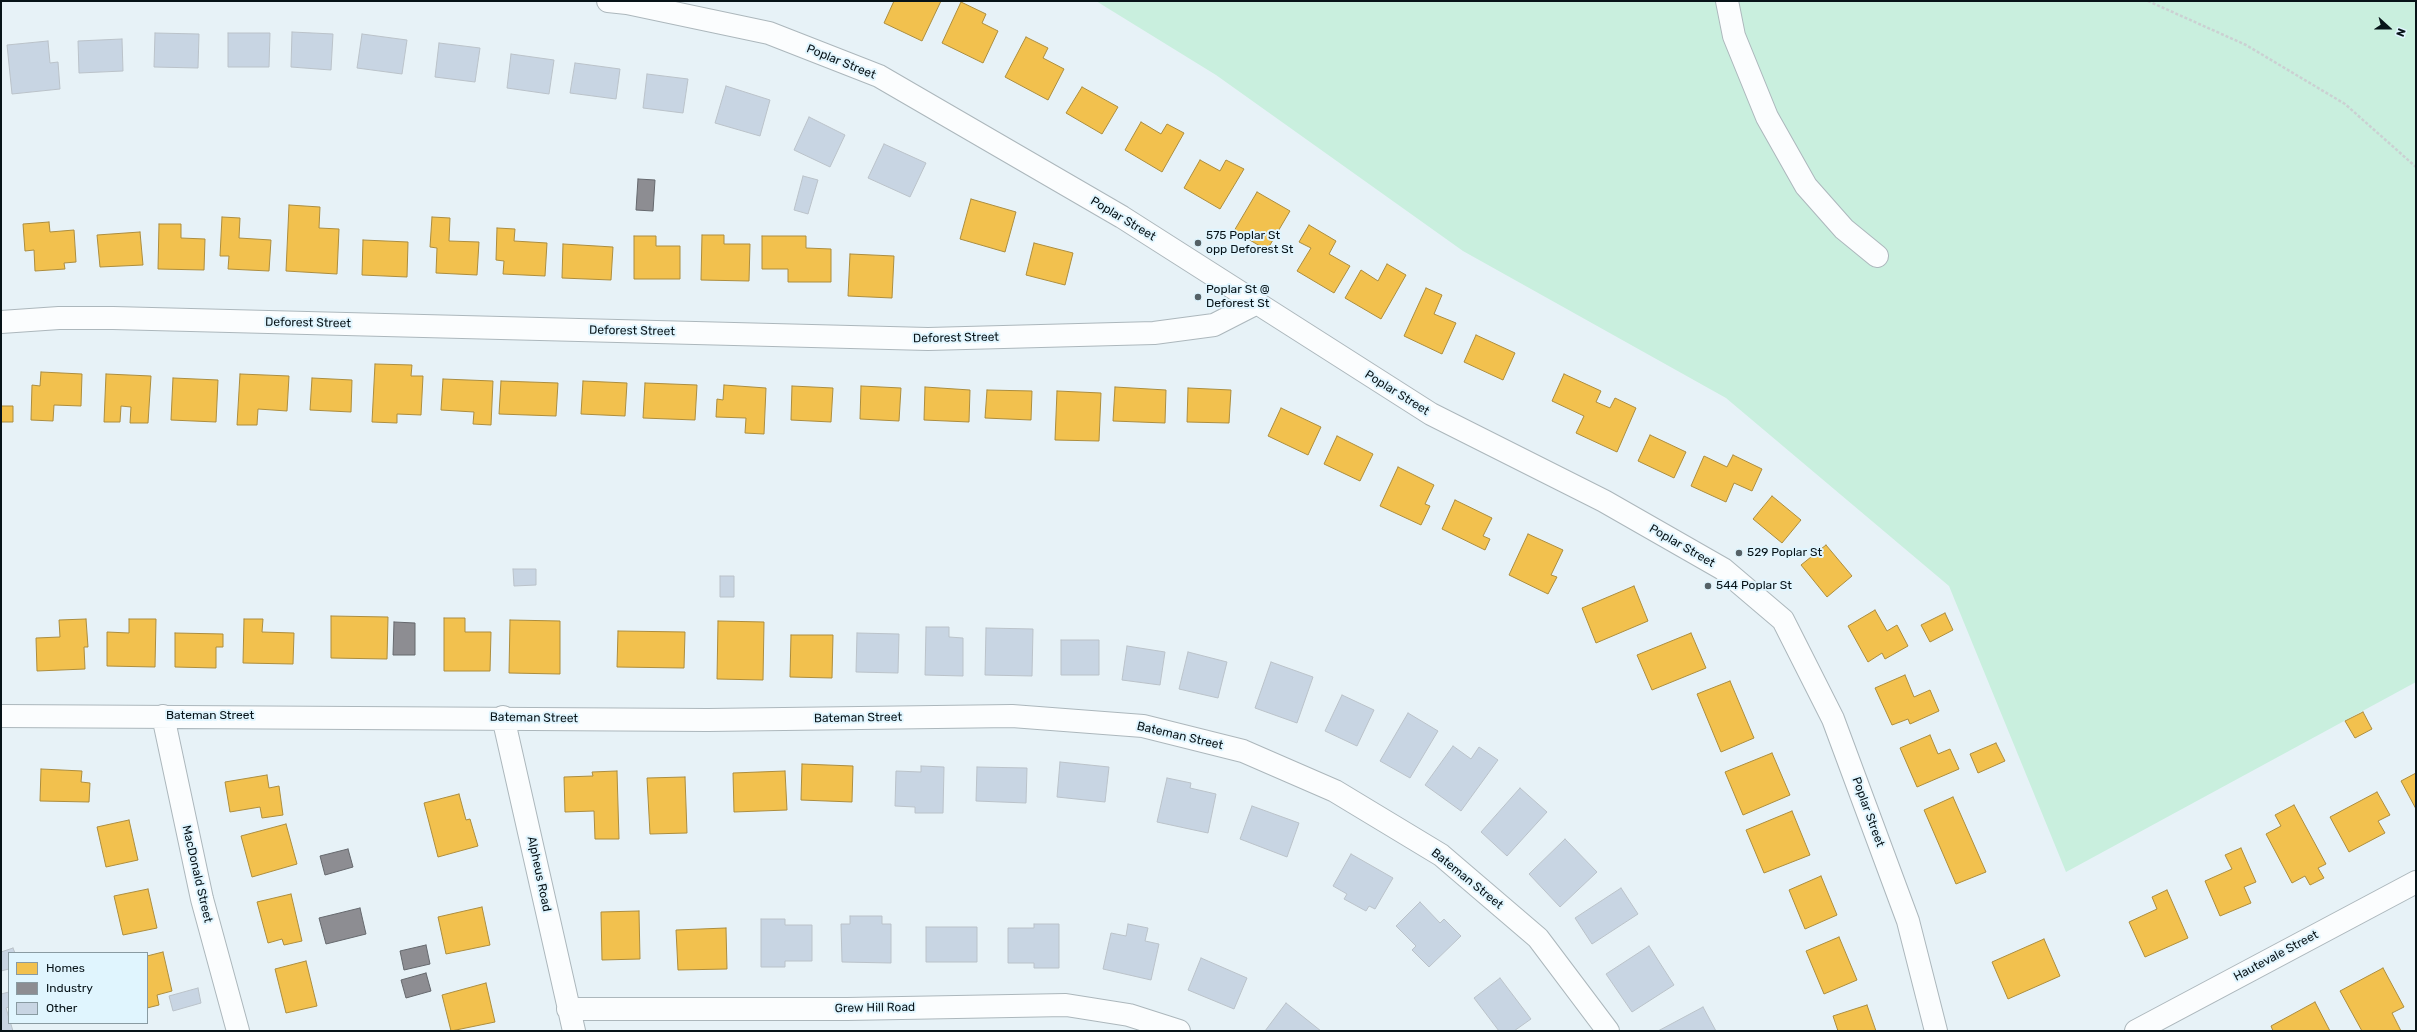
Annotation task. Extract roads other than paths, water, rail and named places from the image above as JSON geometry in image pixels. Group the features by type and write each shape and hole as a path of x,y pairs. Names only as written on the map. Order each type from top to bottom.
{"street":[{"name":"Poplar Street","path":"608,1 627,3 769,33 879,76 1122,217 1430,414 1604,501 1723,569 1783,620 1833,719 1905,913 1936,1031"},
{"path":"1727,1 1734,36 1767,117 1806,186 1844,229 1877,256"},
{"name":"Deforest Street","path":"1,322 59,318 113,318 928,339 1154,334 1214,325 1257,303"},
{"name":"Bateman Street","path":"1,716 708,720 1012,716 1143,726 1243,751 1335,791 1441,855 1538,938 1608,1031"},
{"name":"MacDonald Street","path":"163,716 202,899 238,1031"},
{"name":"Alpheus Road","path":"502,718 574,1031"},
{"name":"Hautevale Street","path":"2136,1031 2416,882"},
{"name":"Grew Hill Road","path":"568,1009 847,1009 1066,1005 1129,1015 1179,1031"}],"place":[{"name":"575 Poplar St opp Deforest St","path":"1198,243"},
{"name":"Poplar St @ Deforest St","path":"1198,297"},
{"name":"529 Poplar St","path":"1739,553"},
{"name":"544 Poplar St","path":"1708,586"}]}
